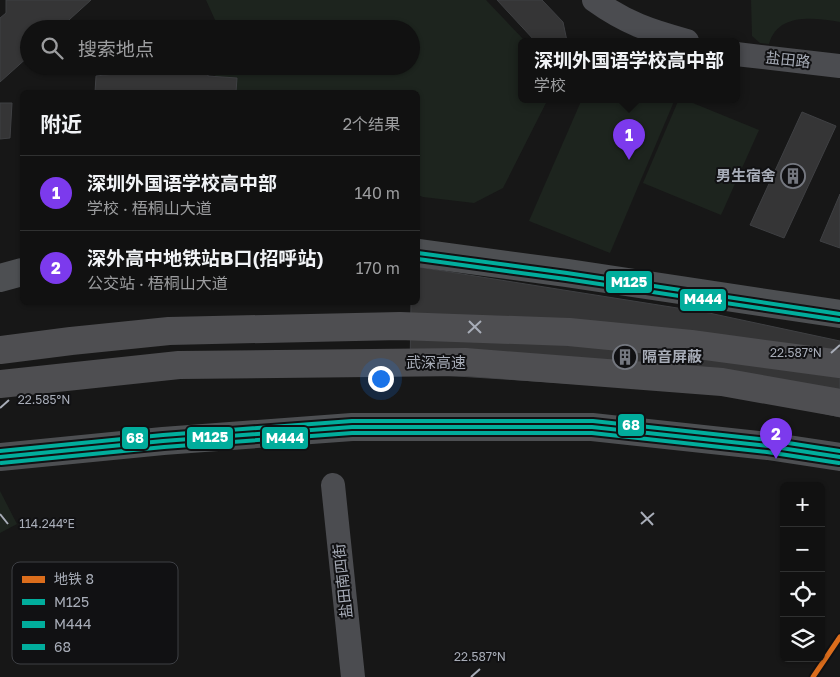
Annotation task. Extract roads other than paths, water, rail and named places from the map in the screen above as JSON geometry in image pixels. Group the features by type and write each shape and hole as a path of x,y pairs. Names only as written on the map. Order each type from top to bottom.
{"highway":[{"path":"0,350 168,331 400,326 569,332 692,344 840,364"},
{"name":"武深高速","path":"0,384 179,365 465,362 722,382 840,403"}],"main road":[{"path":"420,253 567,273 840,314"},
{"path":"0,278 20,273"},
{"path":"0,457 163,441 332,428 410,427 592,427 768,446 840,457"}],"street":[{"path":"594,0 612,14 648,31 675,38"},
{"name":"盐田路","path":"740,54 840,66"},
{"name":"盐田南四街","path":"333,485 352,677"}],"metro line":[{"name":"8","path":"813,677 840,637"}],"place":[{"name":"深圳外国语学校高中部","path":"629,160"},
{"name":"男生宿舍","path":"793,176"},
{"name":"隔音屏蔽","path":"625,357"},
{"name":"深外高中地铁站B口(招呼站)","path":"776,459"}]}
